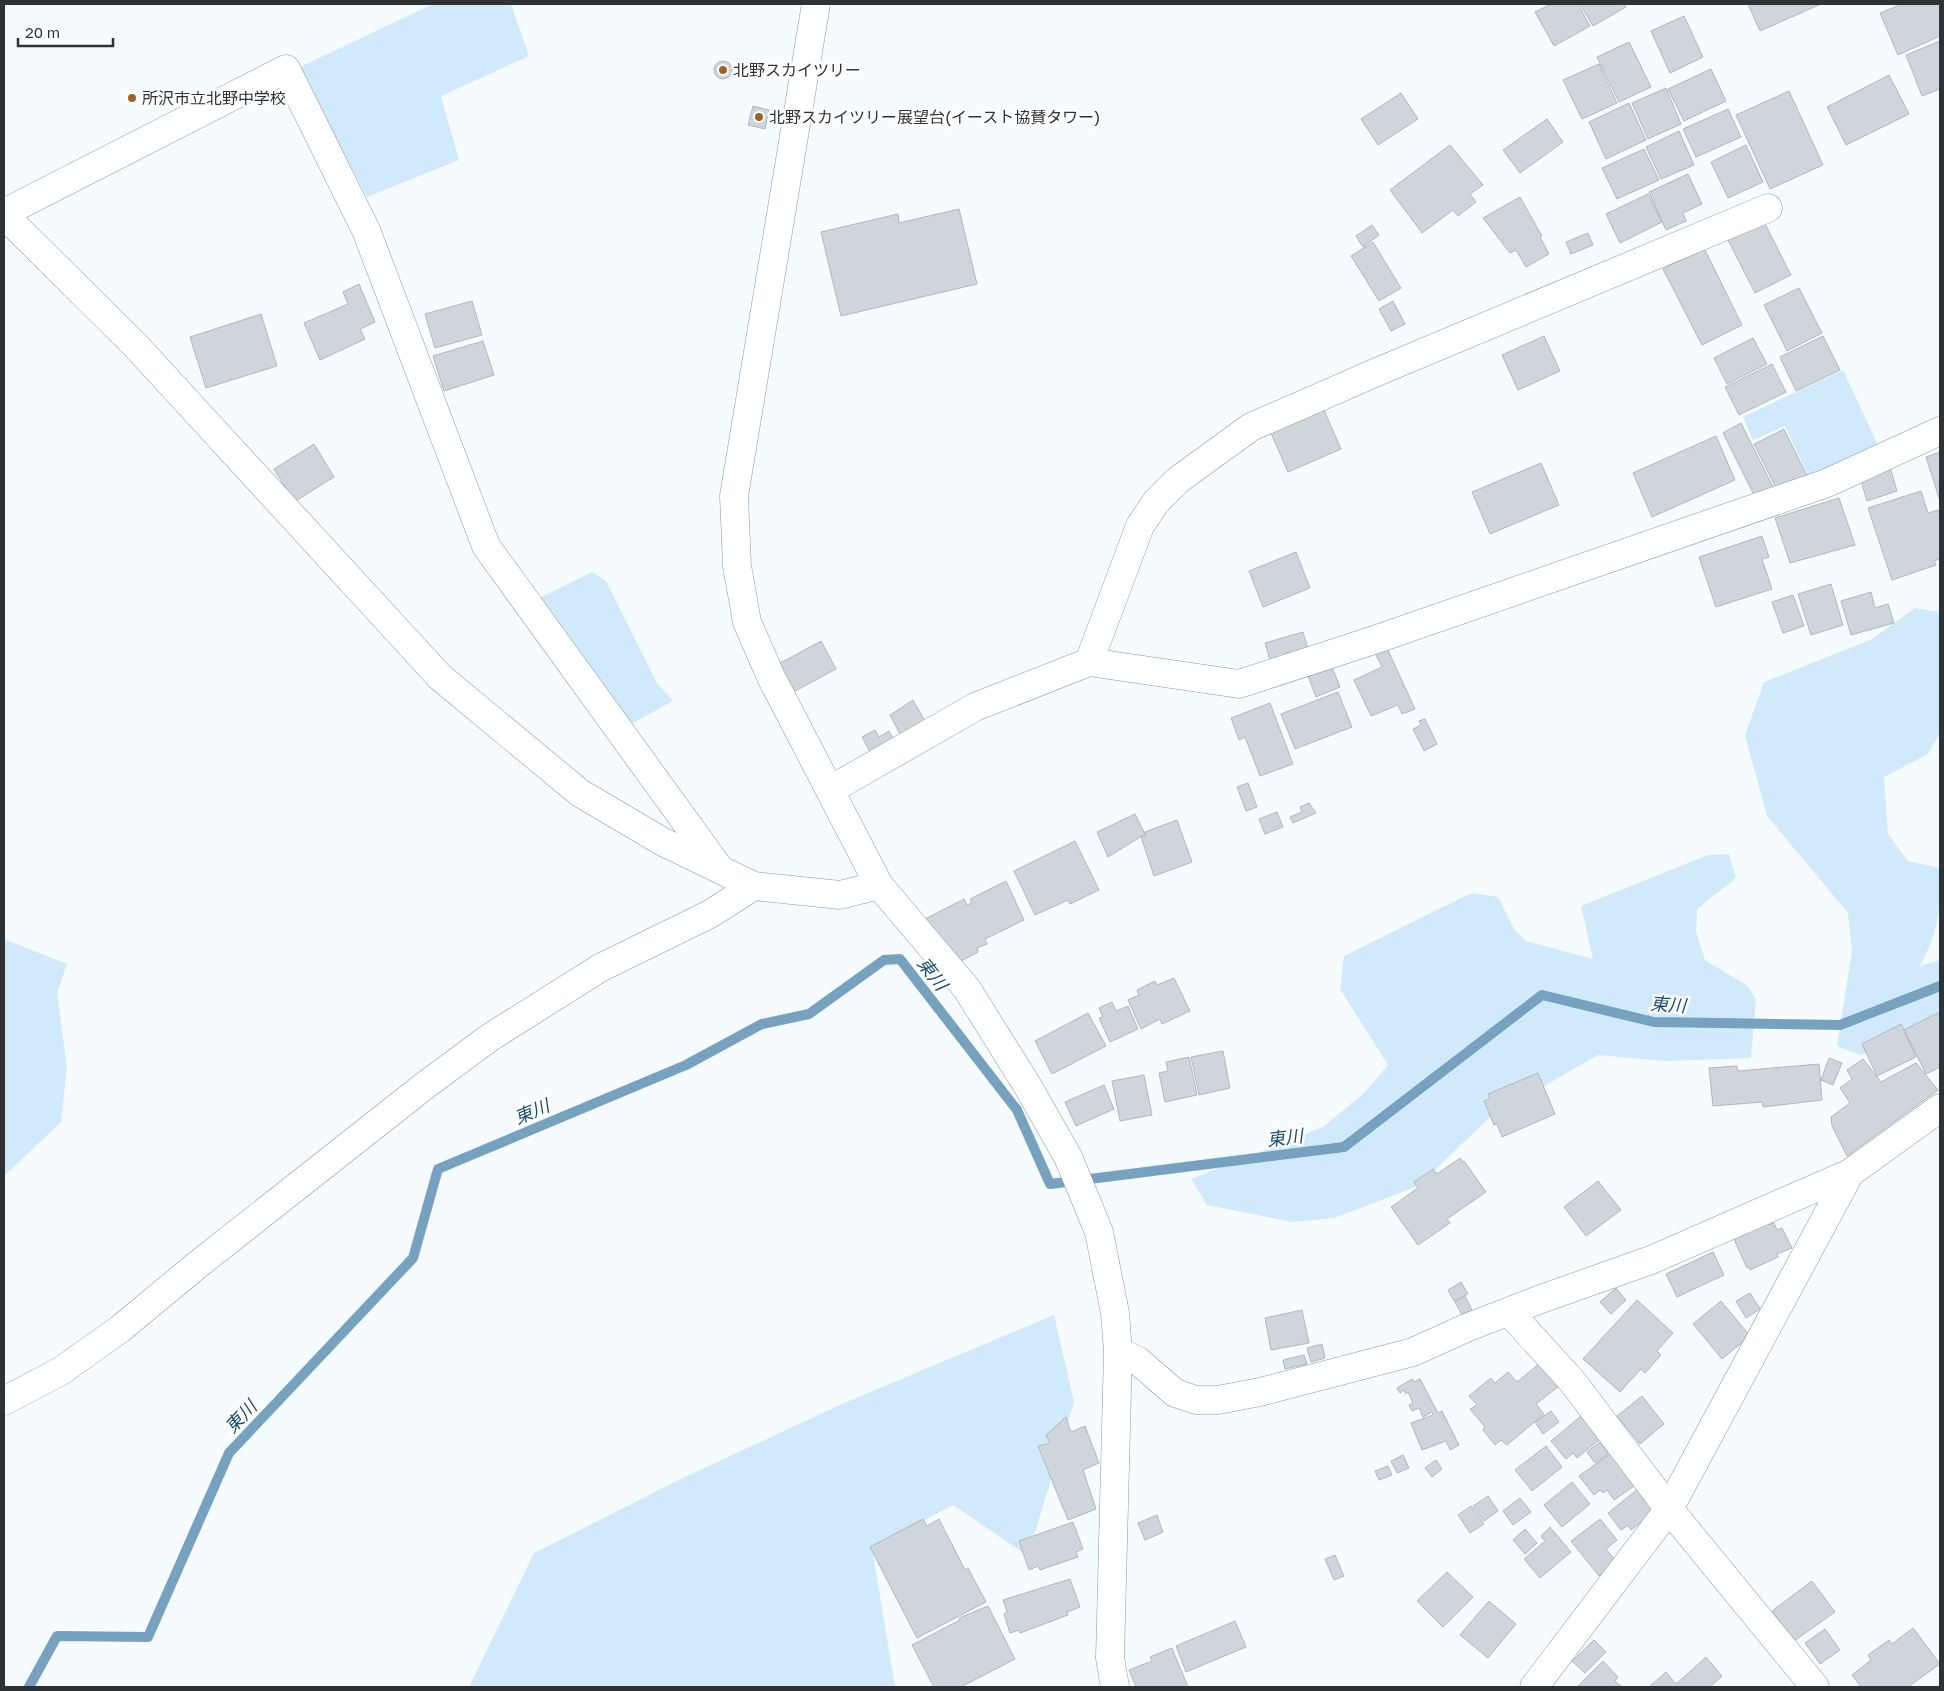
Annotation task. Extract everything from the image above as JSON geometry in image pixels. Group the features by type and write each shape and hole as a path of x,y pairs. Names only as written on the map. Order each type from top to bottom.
{"street":[{"path":"816,4 734,496 737,566 747,622 771,677 879,885 967,988 1027,1086 1075,1173 1099,1232 1109,1273 1118,1352 1110,1658 1115,1687"},
{"path":"719,868 486,546 366,230 286,69 4,214 149,360 440,676 580,793 663,842 754,886 840,895 879,885"},
{"path":"1089,662 1140,526 1156,502 1178,480 1251,427 1768,208"},
{"path":"830,790 975,708 1089,662 1240,684 1384,637 1817,487 1940,432"},
{"path":"4,1401 61,1371 120,1329 196,1266 422,1087 489,1038 600,968 710,914 754,886"},
{"path":"1118,1352 1137,1360 1174,1393 1196,1400 1218,1400 1413,1352 1509,1312 1651,1260 1850,1173 1940,1108"},
{"path":"1534,1687 1669,1509 1850,1173"},
{"path":"1509,1312 1572,1381 1669,1509 1814,1687"}],"shaded area":[{"path":"433,4 511,4 529,56 441,96 459,160 367,197 298,68"},
{"path":"1843,370 1878,445 1809,478 1785,426 1753,440 1743,417"},
{"path":"592,572 606,581 657,683 673,701 617,732 523,606"},
{"path":"1915,608 1940,612 1940,733 1928,754 1884,777 1888,834 1908,861 1940,868 1938,919 1932,940 1920,966 1940,960 1940,1020 1890,1045 1861,1055 1837,1046 1852,951 1848,913 1767,816 1745,735 1764,682 1870,640"},
{"path":"1729,854 1736,878 1697,909 1696,931 1705,960 1748,986 1756,1000 1751,1058 1666,1061 1598,1055 1489,1118 1418,1186 1334,1218 1292,1222 1207,1205 1191,1179 1323,1127 1364,1093 1388,1065 1340,989 1344,956 1471,893 1498,897 1514,929 1526,941 1593,959 1581,906 1708,855"},
{"path":"4,939 67,964 57,993 67,1068 61,1122 4,1176"},
{"path":"1054,1315 1074,1402 1028,1556 953,1505 872,1548 895,1687 469,1687 534,1553 687,1476 842,1404"}],"building":[{"path":"1551,4 1578,4 1590,26 1554,46 1535,12"},
{"path":"1580,4 1624,4 1626,7 1593,26"},
{"path":"1748,4 1821,4 1760,31"},
{"path":"1902,4 1940,4 1940,36 1898,55 1880,13"},
{"path":"1684,16 1703,57 1670,73 1651,31"},
{"path":"1940,41 1940,89 1922,96 1906,55"},
{"path":"1629,42 1651,87 1619,102 1597,57"},
{"name":"北野スカイツリー","path":"723,61 729,64 732,70 729,76 723,79 717,76 714,70 717,64"},
{"path":"1599,64 1617,103 1582,119 1563,80"},
{"path":"1711,69 1726,101 1684,121 1668,89"},
{"path":"1889,75 1909,114 1846,145 1827,107"},
{"path":"1666,88 1681,124 1648,139 1632,103"},
{"path":"1789,91 1823,165 1770,189 1736,115"},
{"path":"1401,93 1418,119 1378,145 1361,119"},
{"path":"1629,103 1646,140 1606,159 1589,122"},
{"name":"北野スカイツリー展望台(イースト協賛タワー)","path":"753,106 769,110 765,129 748,125"},
{"path":"1728,109 1741,137 1696,157 1683,129"},
{"path":"1547,119 1563,142 1520,173 1503,150"},
{"path":"1679,131 1694,165 1661,179 1646,147"},
{"path":"1450,145 1483,185 1470,194 1476,202 1458,216 1453,210 1422,233 1390,190"},
{"path":"1746,145 1763,182 1728,198 1711,162"},
{"path":"1644,149 1659,180 1617,199 1602,168"},
{"path":"1688,174 1702,204 1683,213 1686,221 1666,230 1649,192"},
{"path":"1648,194 1662,222 1620,243 1606,214"},
{"path":"1520,197 1542,236 1540,237 1549,254 1526,267 1516,250 1510,253 1483,218"},
{"path":"959,209 977,284 841,316 821,232 898,214 899,223"},
{"path":"1762,218 1791,275 1755,293 1726,236"},
{"path":"1372,225 1379,235 1363,247 1356,236"},
{"path":"1588,233 1593,245 1571,254 1566,242"},
{"path":"1373,242 1401,288 1379,301 1351,256"},
{"path":"1704,248 1742,325 1702,345 1663,269"},
{"path":"359,284 375,322 360,329 365,339 320,360 304,323 348,304 343,292"},
{"path":"1799,288 1822,333 1787,351 1764,305"},
{"path":"472,301 482,335 435,348 425,314"},
{"path":"1393,301 1405,324 1391,331 1379,309"},
{"path":"261,314 277,366 206,388 190,337"},
{"path":"1544,336 1560,371 1518,390 1502,355"},
{"path":"1823,336 1840,370 1796,391 1780,357"},
{"path":"1753,338 1767,364 1727,384 1714,358"},
{"path":"483,341 494,375 444,391 433,356"},
{"path":"1772,364 1786,392 1739,415 1725,387"},
{"path":"1324,410 1341,449 1288,472 1271,433"},
{"path":"1741,423 1775,491 1755,497 1723,433"},
{"path":"1784,429 1808,478 1778,492 1754,444"},
{"path":"1716,436 1735,480 1652,517 1633,473"},
{"path":"314,444 334,477 294,502 274,469"},
{"path":"1940,452 1940,501 1926,457"},
{"path":"1541,463 1559,505 1490,534 1472,492"},
{"path":"1890,467 1897,491 1867,501 1860,477"},
{"path":"1921,491 1928,513 1938,510 1940,516 1940,559 1934,561 1936,565 1892,580 1868,508"},
{"path":"1839,498 1855,545 1790,563 1775,518"},
{"path":"1762,536 1769,557 1762,559 1772,589 1716,607 1699,557"},
{"path":"1296,552 1310,588 1263,607 1249,571"},
{"path":"1831,584 1843,625 1811,635 1798,594"},
{"path":"1871,592 1875,608 1888,604 1894,623 1851,635 1841,601"},
{"path":"1793,595 1804,626 1783,633 1772,602"},
{"path":"1303,632 1308,649 1270,660 1265,643"},
{"path":"821,641 836,669 788,695 773,667"},
{"path":"1386,646 1415,709 1402,714 1398,705 1371,716 1354,680 1382,667 1374,651"},
{"path":"1332,667 1340,687 1316,697 1308,676"},
{"path":"1338,692 1352,727 1295,749 1281,714"},
{"path":"913,700 926,723 901,736 890,715"},
{"path":"1270,703 1293,764 1260,776 1245,737 1239,740 1231,718"},
{"path":"1425,719 1437,744 1424,751 1413,729 1421,725 1419,721"},
{"path":"875,730 879,737 889,731 894,740 870,752 862,737"},
{"path":"1248,783 1257,807 1246,811 1237,787"},
{"path":"1309,803 1316,813 1293,823 1290,817 1302,812 1300,807"},
{"path":"1277,812 1283,827 1265,834 1259,819"},
{"path":"1135,814 1145,834 1108,857 1097,832"},
{"path":"1177,820 1192,862 1154,876 1141,837 1146,835 1145,832"},
{"path":"1075,841 1099,890 1070,904 1068,900 1035,915 1014,871"},
{"path":"1006,881 1024,920 985,939 987,944 977,948 978,952 961,961 925,919 964,899 967,905 972,903 970,899"},
{"path":"1174,978 1190,1011 1162,1024 1160,1019 1141,1029 1128,1000 1139,995 1137,990 1155,981 1157,985"},
{"path":"1112,1002 1116,1011 1128,1006 1138,1029 1110,1042 1099,1018 1103,1017 1099,1008"},
{"path":"1940,1012 1940,1067 1926,1074 1904,1030"},
{"path":"1088,1013 1106,1046 1052,1074 1035,1041"},
{"path":"1901,1024 1916,1057 1877,1076 1862,1044"},
{"path":"1223,1051 1230,1088 1199,1095 1191,1057"},
{"path":"1189,1057 1197,1095 1165,1102 1159,1073 1168,1071 1166,1062"},
{"path":"1829,1058 1842,1063 1833,1085 1821,1080"},
{"path":"1863,1059 1881,1082 1916,1063 1938,1090 1847,1156 1832,1126 1831,1117 1850,1103 1840,1088 1852,1079 1847,1070"},
{"path":"1819,1064 1822,1100 1763,1107 1762,1102 1713,1106 1709,1068 1737,1066 1738,1071"},
{"path":"1538,1073 1555,1114 1502,1137 1497,1124 1494,1125 1484,1101 1490,1099 1488,1094"},
{"path":"1144,1075 1152,1115 1120,1121 1112,1081"},
{"path":"1104,1085 1114,1109 1076,1126 1065,1102"},
{"path":"1460,1158 1486,1192 1447,1219 1450,1223 1418,1245 1391,1207 1418,1188 1414,1182 1433,1169 1437,1174"},
{"path":"1598,1181 1621,1210 1586,1236 1564,1207"},
{"path":"1767,1221 1769,1225 1774,1223 1777,1230 1782,1228 1792,1248 1777,1254 1778,1257 1750,1270 1749,1267 1747,1268 1733,1237"},
{"path":"1713,1252 1724,1275 1677,1297 1666,1274"},
{"path":"1461,1282 1468,1294 1454,1301 1448,1290"},
{"path":"1616,1288 1626,1300 1611,1314 1600,1302"},
{"path":"1750,1293 1760,1309 1746,1318 1736,1301"},
{"path":"1465,1296 1472,1310 1462,1315 1455,1302"},
{"path":"1637,1300 1673,1333 1657,1351 1661,1355 1645,1373 1641,1369 1620,1392 1583,1359"},
{"path":"1721,1301 1750,1336 1722,1359 1693,1324"},
{"path":"1302,1310 1309,1343 1271,1350 1265,1318"},
{"path":"1322,1344 1325,1358 1311,1362 1307,1348"},
{"path":"1304,1355 1307,1364 1285,1369 1283,1360"},
{"path":"1540,1363 1559,1386 1536,1404 1544,1414 1507,1445 1501,1440 1495,1445 1483,1430 1485,1427 1470,1409 1477,1405 1469,1396 1491,1378 1495,1383 1508,1372 1517,1382"},
{"path":"1412,1379 1414,1382 1420,1379 1438,1413 1442,1411 1459,1445 1450,1450 1446,1441 1422,1450 1411,1423 1433,1415 1432,1412 1423,1417 1419,1408 1412,1411 1409,1405 1413,1403 1408,1392 1406,1394 1404,1390 1400,1393 1397,1388"},
{"path":"1642,1396 1664,1424 1640,1444 1617,1416"},
{"path":"1551,1411 1559,1422 1543,1434 1535,1422"},
{"path":"1581,1416 1600,1439 1577,1458 1573,1453 1566,1459 1551,1441"},
{"path":"1066,1417 1071,1432 1085,1426 1099,1463 1083,1470 1096,1509 1068,1520 1038,1446 1050,1443 1046,1435"},
{"path":"1600,1442 1608,1454 1595,1463 1587,1452"},
{"path":"1546,1446 1562,1467 1532,1491 1515,1470"},
{"path":"1610,1454 1634,1486 1614,1500 1607,1490 1603,1493 1600,1490 1594,1495 1579,1476"},
{"path":"1403,1455 1409,1468 1397,1473 1391,1461"},
{"path":"1436,1460 1442,1469 1432,1477 1425,1468"},
{"path":"1388,1466 1392,1475 1379,1480 1375,1471"},
{"path":"1572,1482 1590,1504 1562,1527 1544,1505"},
{"path":"1638,1489 1655,1511 1631,1530 1628,1525 1621,1530 1608,1513"},
{"path":"1488,1496 1498,1511 1484,1521 1473,1506"},
{"path":"1520,1498 1531,1512 1513,1525 1503,1511"},
{"path":"1471,1506 1484,1524 1470,1533 1458,1515"},
{"path":"1157,1515 1163,1532 1145,1540 1138,1523"},
{"path":"923,1519 927,1526 939,1519 965,1570 968,1568 986,1602 917,1638 870,1547"},
{"path":"1600,1519 1617,1540 1606,1549 1617,1562 1599,1576 1571,1541"},
{"path":"1073,1522 1083,1549 1076,1552 1078,1557 1040,1570 1038,1566 1029,1570 1019,1541"},
{"path":"1550,1527 1571,1552 1540,1578 1524,1559 1545,1541 1541,1536"},
{"path":"1525,1529 1537,1543 1525,1554 1513,1540"},
{"path":"1335,1555 1344,1576 1334,1580 1325,1559"},
{"path":"1447,1572 1473,1597 1443,1627 1417,1601"},
{"path":"1070,1579 1080,1607 1067,1612 1068,1615 1020,1633 1019,1630 1010,1633 1004,1614 1007,1612 1003,1600"},
{"path":"1812,1581 1835,1612 1794,1641 1772,1611"},
{"path":"1489,1601 1516,1624 1488,1658 1460,1635"},
{"path":"988,1606 1015,1659 961,1687 934,1687 912,1645 960,1620 959,1618"},
{"path":"1235,1621 1246,1647 1186,1672 1176,1646"},
{"path":"1913,1628 1940,1664 1908,1687 1861,1687 1852,1675 1871,1660 1868,1655 1889,1640 1892,1644"},
{"path":"1825,1629 1840,1650 1820,1664 1805,1643"},
{"path":"1594,1640 1606,1652 1585,1673 1572,1661"},
{"path":"1172,1648 1188,1687 1136,1687 1129,1670 1152,1661 1150,1657"},
{"path":"1706,1657 1722,1676 1710,1687 1649,1687 1666,1672 1676,1684"},
{"path":"1603,1661 1618,1677 1615,1681 1622,1687 1577,1687"}],"waterway":[{"name":"東川","path":"29,1687 57,1636 148,1637 229,1453 413,1258 438,1169 686,1065 762,1024 809,1014 884,960 900,959 1017,1110 1050,1184 1344,1147 1542,995 1654,1022 1840,1025 1940,986"}],"place":[{"name":"北野スカイツリー","path":"723,70"},
{"name":"所沢市立北野中学校","path":"132,98"},
{"name":"北野スカイツリー展望台(イースト協賛タワー)","path":"759,117"}]}
